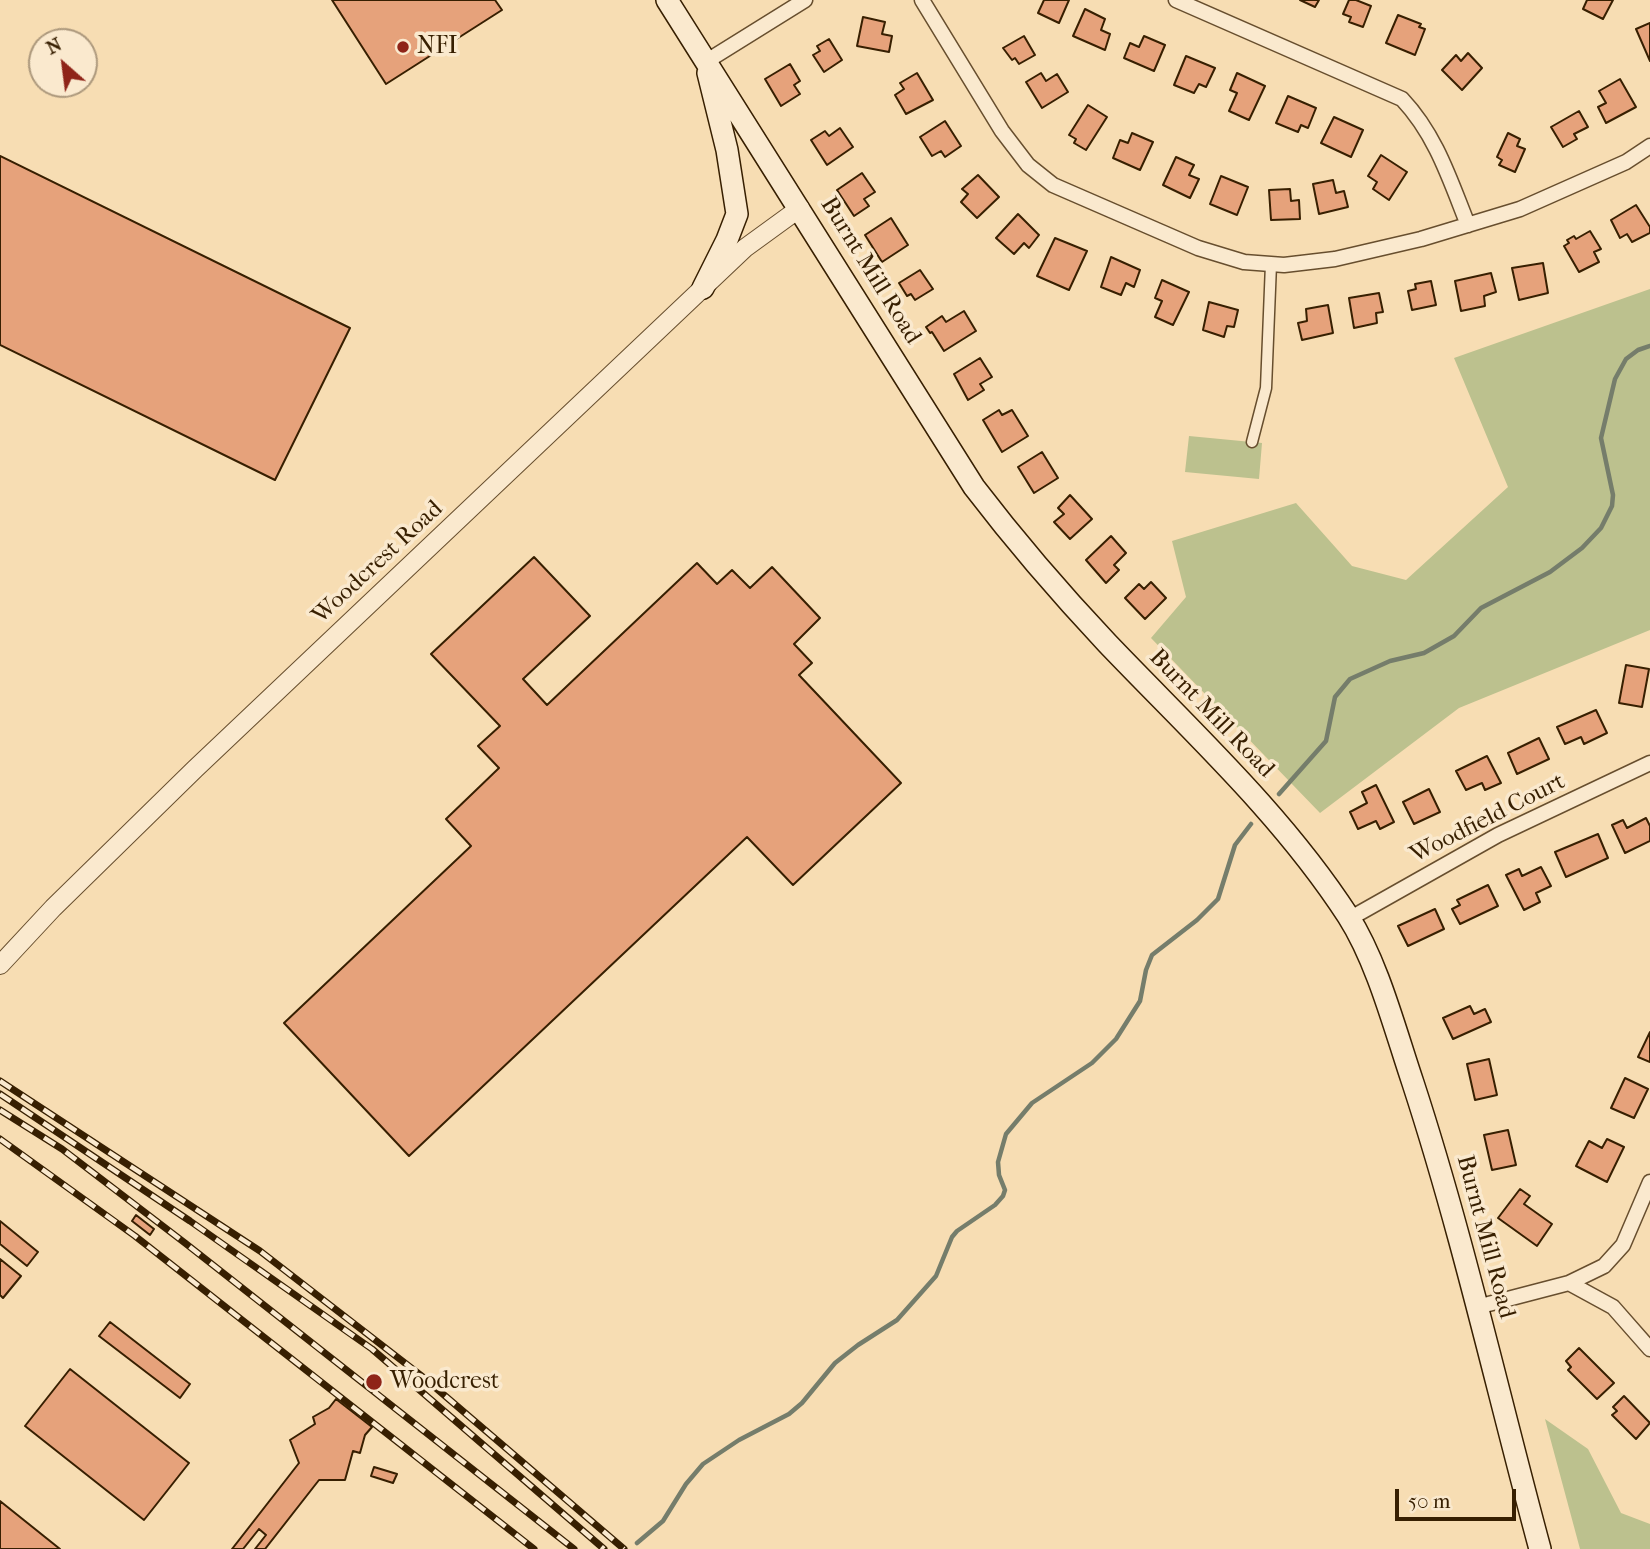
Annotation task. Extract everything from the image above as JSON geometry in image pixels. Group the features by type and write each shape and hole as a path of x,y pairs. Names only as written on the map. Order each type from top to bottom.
{"main road":[{"name":"Burnt Mill Road","path":"667,0 965,473 1023,551 1248,790 1304,857 1349,919 1381,985 1432,1141 1540,1549"},
{"path":"703,288 737,214 727,150 707,61"}],"street":[{"path":"707,61 805,0"},
{"path":"922,0 1002,131 1028,165 1053,185 1198,248 1244,262 1284,265 1335,259 1421,239 1532,204 1626,162 1650,146"},
{"path":"1176,0 1402,99 1419,117 1437,148 1468,225"},
{"name":"Woodcrest Road","path":"0,965 52,908 195,769 745,248 800,208"},
{"path":"1252,442 1266,388 1271,264"},
{"name":"Woodfield Court","path":"1349,919 1498,835 1650,763"},
{"path":"1477,1307 1569,1283 1604,1266 1623,1245 1650,1182"},
{"path":"1569,1283 1613,1307 1650,1349"}],"green space":[{"path":"1650,289 1650,630 1459,708 1320,813 1151,638 1186,597 1172,541 1296,503 1352,566 1406,580 1508,487 1454,358"},
{"path":"1189,436 1262,443 1259,479 1185,472"},
{"path":"1545,1419 1588,1449 1621,1513 1650,1524 1650,1549 1580,1549"}],"building":[{"name":"NFI","path":"332,0 495,0 502,10 386,84"},
{"path":"1044,0 1069,0 1059,23 1038,13"},
{"path":"1300,0 1319,0 1315,7"},
{"path":"1349,0 1371,6 1363,27 1349,22 1351,17 1343,14"},
{"path":"1587,0 1613,0 1603,19 1583,9"},
{"path":"1085,9 1105,19 1101,30 1110,34 1105,50 1073,36"},
{"path":"1398,15 1421,24 1419,27 1425,29 1415,55 1386,43"},
{"path":"863,17 885,22 882,34 892,36 889,52 857,46"},
{"path":"1650,23 1650,61 1636,29"},
{"path":"1024,36 1035,55 1019,64 1015,58 1012,60 1003,48"},
{"path":"1144,36 1165,45 1154,71 1124,58 1130,43 1139,47"},
{"path":"829,39 842,60 824,72 813,55 820,51 817,46"},
{"path":"1468,53 1482,68 1462,90 1442,70 1456,55 1461,61"},
{"path":"1186,56 1215,68 1206,87 1199,84 1194,93 1174,85"},
{"path":"790,64 800,81 794,85 800,94 781,106 765,79"},
{"path":"917,73 933,100 906,114 895,95 904,89 900,83"},
{"path":"1041,73 1046,81 1057,74 1068,92 1042,108 1026,82"},
{"path":"1237,73 1265,86 1249,120 1229,111 1237,93 1230,90"},
{"path":"1620,79 1636,107 1606,123 1598,107 1606,103 1599,91"},
{"path":"1288,96 1316,108 1308,128 1301,125 1298,132 1276,123"},
{"path":"1088,105 1107,117 1086,150 1074,143 1076,139 1069,135"},
{"path":"1579,111 1588,127 1574,134 1577,139 1563,147 1551,127"},
{"path":"1334,117 1363,130 1351,157 1321,143"},
{"path":"945,121 961,146 945,157 941,151 932,156 920,137"},
{"path":"840,128 853,147 827,165 811,140 825,131 829,136"},
{"path":"1132,133 1153,142 1140,170 1113,158 1120,140 1128,143"},
{"path":"1508,133 1520,139 1517,146 1525,149 1515,172 1499,165 1502,160 1497,157"},
{"path":"1381,155 1407,172 1389,200 1373,189 1377,182 1368,176"},
{"path":"0,156 350,328 275,480 0,345"},
{"path":"1176,157 1194,165 1189,175 1199,179 1190,198 1163,185"},
{"path":"862,173 875,192 864,199 869,206 854,216 837,190"},
{"path":"978,175 999,197 977,218 961,202 968,194 962,189"},
{"path":"1221,176 1248,187 1237,215 1210,204"},
{"path":"1333,180 1336,193 1344,191 1348,207 1319,214 1313,184"},
{"path":"1290,189 1291,201 1299,200 1300,219 1271,220 1269,190"},
{"path":"1636,205 1650,227 1650,233 1632,242 1627,234 1620,238 1611,220"},
{"path":"1018,214 1039,235 1029,248 1024,243 1014,254 996,238"},
{"path":"891,218 908,245 882,262 865,235"},
{"path":"1590,231 1601,249 1594,252 1599,262 1579,272 1564,246 1569,243 1567,240 1574,236 1576,239"},
{"path":"1055,238 1087,251 1069,290 1037,276"},
{"path":"1111,257 1140,270 1134,287 1126,283 1121,295 1101,287"},
{"path":"1543,263 1548,293 1519,300 1512,268"},
{"path":"920,270 933,289 915,300 911,294 907,296 899,283"},
{"path":"1491,273 1496,292 1484,296 1485,306 1461,311 1455,281"},
{"path":"1162,280 1189,292 1173,325 1155,317 1162,301 1155,298"},
{"path":"1431,281 1436,305 1412,310 1408,291 1416,289 1415,284"},
{"path":"1379,293 1383,312 1376,313 1377,323 1354,328 1349,298"},
{"path":"1209,302 1238,310 1234,327 1227,326 1224,337 1203,330"},
{"path":"1328,305 1333,333 1302,340 1298,323 1307,321 1306,309"},
{"path":"964,311 976,331 944,351 926,327 942,316 946,322"},
{"path":"980,358 992,377 980,384 984,390 968,400 954,374"},
{"path":"999,410 1002,415 1012,410 1028,436 1002,452 983,420"},
{"path":"1042,452 1058,478 1034,493 1018,467"},
{"path":"1070,495 1092,519 1070,539 1054,522 1064,514 1058,508"},
{"path":"1111,536 1126,553 1114,565 1119,570 1106,583 1086,560"},
{"path":"534,557 590,616 523,679 547,705 697,563 717,584 732,570 750,588 772,567 820,618 794,644 812,663 799,675 901,783 793,885 747,837 409,1156 284,1023 471,846 446,819 499,768 478,746 500,726 431,654"},
{"path":"1151,582 1166,598 1145,619 1125,598 1139,584 1144,589"},
{"path":"1626,665 1649,669 1642,707 1619,703"},
{"path":"1596,710 1607,733 1584,744 1581,737 1565,744 1557,727"},
{"path":"1539,738 1549,759 1517,774 1508,753"},
{"path":"1487,756 1501,783 1485,790 1482,783 1466,790 1456,771"},
{"path":"1376,785 1394,822 1380,829 1376,821 1358,829 1350,812 1367,803 1362,792"},
{"path":"1429,789 1440,812 1414,824 1403,802"},
{"path":"1646,818 1650,826 1650,841 1625,853 1612,825 1623,820 1627,828"},
{"path":"1598,834 1608,858 1566,877 1555,852"},
{"path":"1541,867 1551,886 1536,893 1540,902 1524,910 1506,875 1519,869 1522,876"},
{"path":"1488,885 1498,906 1460,924 1452,909 1460,905 1457,900"},
{"path":"1435,909 1444,929 1408,946 1398,926"},
{"path":"1470,1006 1474,1014 1485,1009 1491,1022 1453,1039 1443,1018"},
{"path":"1650,1032 1650,1062 1638,1057"},
{"path":"1489,1059 1497,1095 1475,1100 1467,1064"},
{"path":"1625,1078 1648,1089 1634,1118 1611,1108"},
{"path":"1508,1130 1516,1165 1492,1170 1484,1135"},
{"path":"1607,1139 1624,1147 1607,1182 1576,1166 1589,1141 1602,1148"},
{"path":"1520,1189 1530,1196 1524,1204 1552,1224 1537,1246 1498,1218"},
{"path":"136,1215 154,1229 150,1235 132,1221"},
{"path":"0,1221 38,1252 27,1266 0,1244"},
{"path":"0,1259 21,1276 3,1298 0,1295"},
{"path":"110,1322 190,1384 180,1398 99,1336"},
{"path":"1579,1348 1614,1383 1597,1399 1568,1370 1571,1367 1566,1361"},
{"path":"70,1369 189,1463 144,1520 25,1426"},
{"path":"1624,1396 1650,1423 1636,1439 1612,1415 1617,1411 1613,1407"},
{"path":"336,1399 372,1427 365,1435 360,1453 353,1451 345,1480 319,1480 265,1549 255,1549 266,1535 259,1529 243,1549 232,1549 299,1463 290,1440 315,1424 313,1417 329,1408"},
{"path":"374,1467 397,1474 393,1483 371,1476"},
{"path":"0,1501 60,1549 0,1549"}],"waterway":[{"path":"1279,794 1326,741 1335,697 1350,679 1390,661 1424,653 1454,636 1481,608 1550,572 1582,548 1601,528 1612,506 1613,495 1601,438 1615,379 1626,359 1638,350 1650,346"},
{"path":"637,1543 663,1521 686,1484 703,1464 739,1440 789,1414 802,1403 835,1363 897,1320 936,1276 957,1231 995,1205 1003,1196 1005,1190 999,1175 998,1162 1006,1134 1032,1103 1092,1063 1116,1039 1140,1001 1152,955 1197,920 1218,899 1235,845 1251,824"}],"railway":[{"path":"0,1081 260,1251 423,1377 624,1549"},
{"path":"0,1094 190,1221 372,1349 604,1549"},
{"path":"0,1110 62,1149 185,1243 574,1549"},
{"path":"0,1139 135,1236 534,1549"}],"place":[{"name":"NFI","path":"403,47"},
{"name":"Woodcrest","path":"374,1382"}]}
